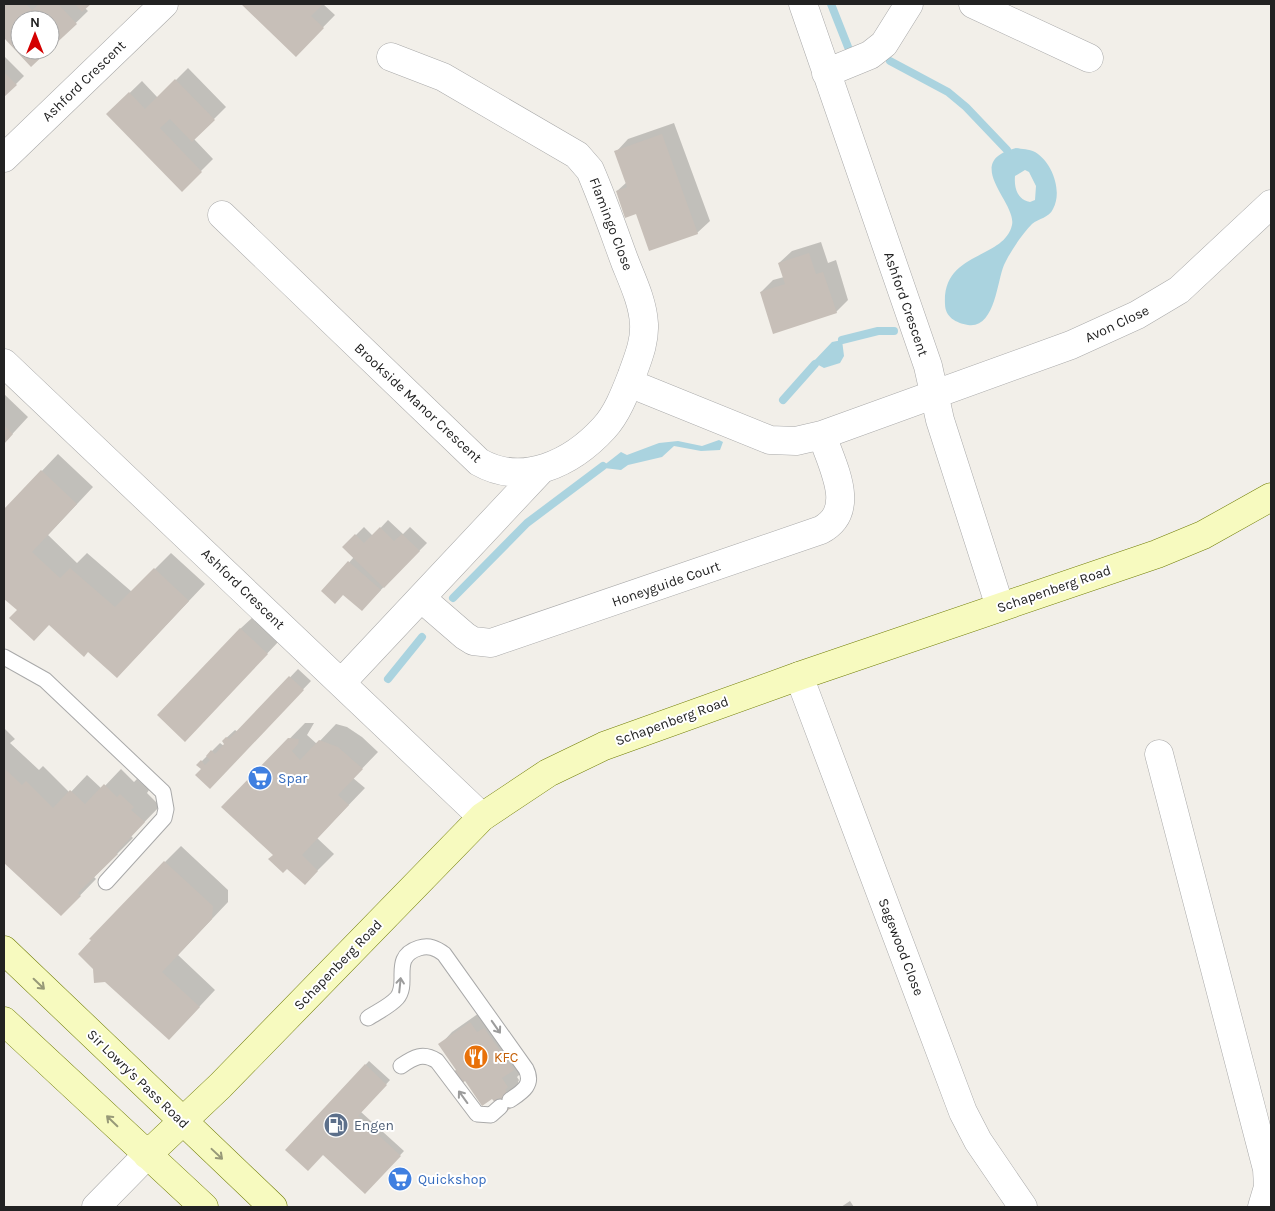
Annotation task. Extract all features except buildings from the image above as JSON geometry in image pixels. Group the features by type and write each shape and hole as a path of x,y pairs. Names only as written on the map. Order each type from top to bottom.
{"street":[{"name":"Ashford Crescent","path":"4,158 164,4"},
{"name":"Ashford Crescent","path":"803,4 928,366 940,420 1000,607"},
{"path":"826,73 870,55 884,44 909,4"},
{"path":"973,4 1089,58"},
{"name":"Flamingo Close","path":"391,57 443,77 577,155 590,170 639,299 644,322 644,337 639,356 628,383"},
{"name":"Avon Close","path":"934,394 1071,345 1159,304 1178,290 1271,204"},
{"name":"Brookside Manor Crescent","path":"222,215 479,462 501,472 522,473 540,471 588,443 604,428 614,414 628,383"},
{"name":"Ashford Crescent","path":"4,363 482,817"},
{"path":"628,383 770,440 796,440 822,435 934,394"},
{"name":"Honeyguide Court","path":"421,598 465,636 481,643 491,643 820,530 836,518 841,502 822,435"},
{"path":"342,683 540,471"},
{"name":"Schapenberg Road","path":"147,1155 220,1086 482,817 530,783 584,754 798,676 1157,554 1203,535 1271,497"},
{"name":"Sagewood Close","path":"798,676 963,1112 978,1141 1023,1207"},
{"path":"1160,754 1267,1169 1268,1187 1262,1207"},
{"name":"Sir Lowry's Pass Road","path":"4,950 273,1207"},
{"path":"4,1021 204,1207"},
{"path":"96,1207 147,1155"}],"lane":[{"path":"4,657 45,680 163,792 166,809 164,818 106,882"},
{"path":"368,1018 398,997 401,986 402,964 407,956 422,947 438,949 444,954 526,1069 528,1084 526,1089 491,1115 477,1114 437,1061 430,1057 415,1057 401,1066"}],"water":[{"path":"1016,148 1033,151 1041,157 1051,170 1054,178 1057,194 1056,202 1051,212 1032,224 1013,249 1004,265 994,302 984,320 977,324 968,325 952,319 945,309 947,287 953,274 963,265 998,245 1007,236 1012,225 1007,205 995,183 992,172 993,163 1000,154","holes":["1025,170 1029,172 1036,186 1035,200 1030,202 1019,196 1015,180 1015,176"]},
{"path":"842,340 844,356 840,363 824,368 813,362 832,342"},
{"path":"719,440 723,442 720,450 701,451 674,446 662,457 628,465 621,470 604,468 603,466 621,452 627,455 659,443 678,441 702,446"}],"waterway":[{"path":"831,4 848,47"},
{"path":"890,61 948,92 966,107 1007,150"},
{"path":"842,340 878,331 894,331"},
{"path":"783,400 815,364"},
{"path":"453,598 527,523 603,466"},
{"path":"388,679 422,637"}],"place":[{"name":"Spar","path":"260,778"},
{"name":"KFC","path":"476,1057"},
{"name":"Engen","path":"336,1125"},
{"name":"Quickshop","path":"400,1179"}]}
